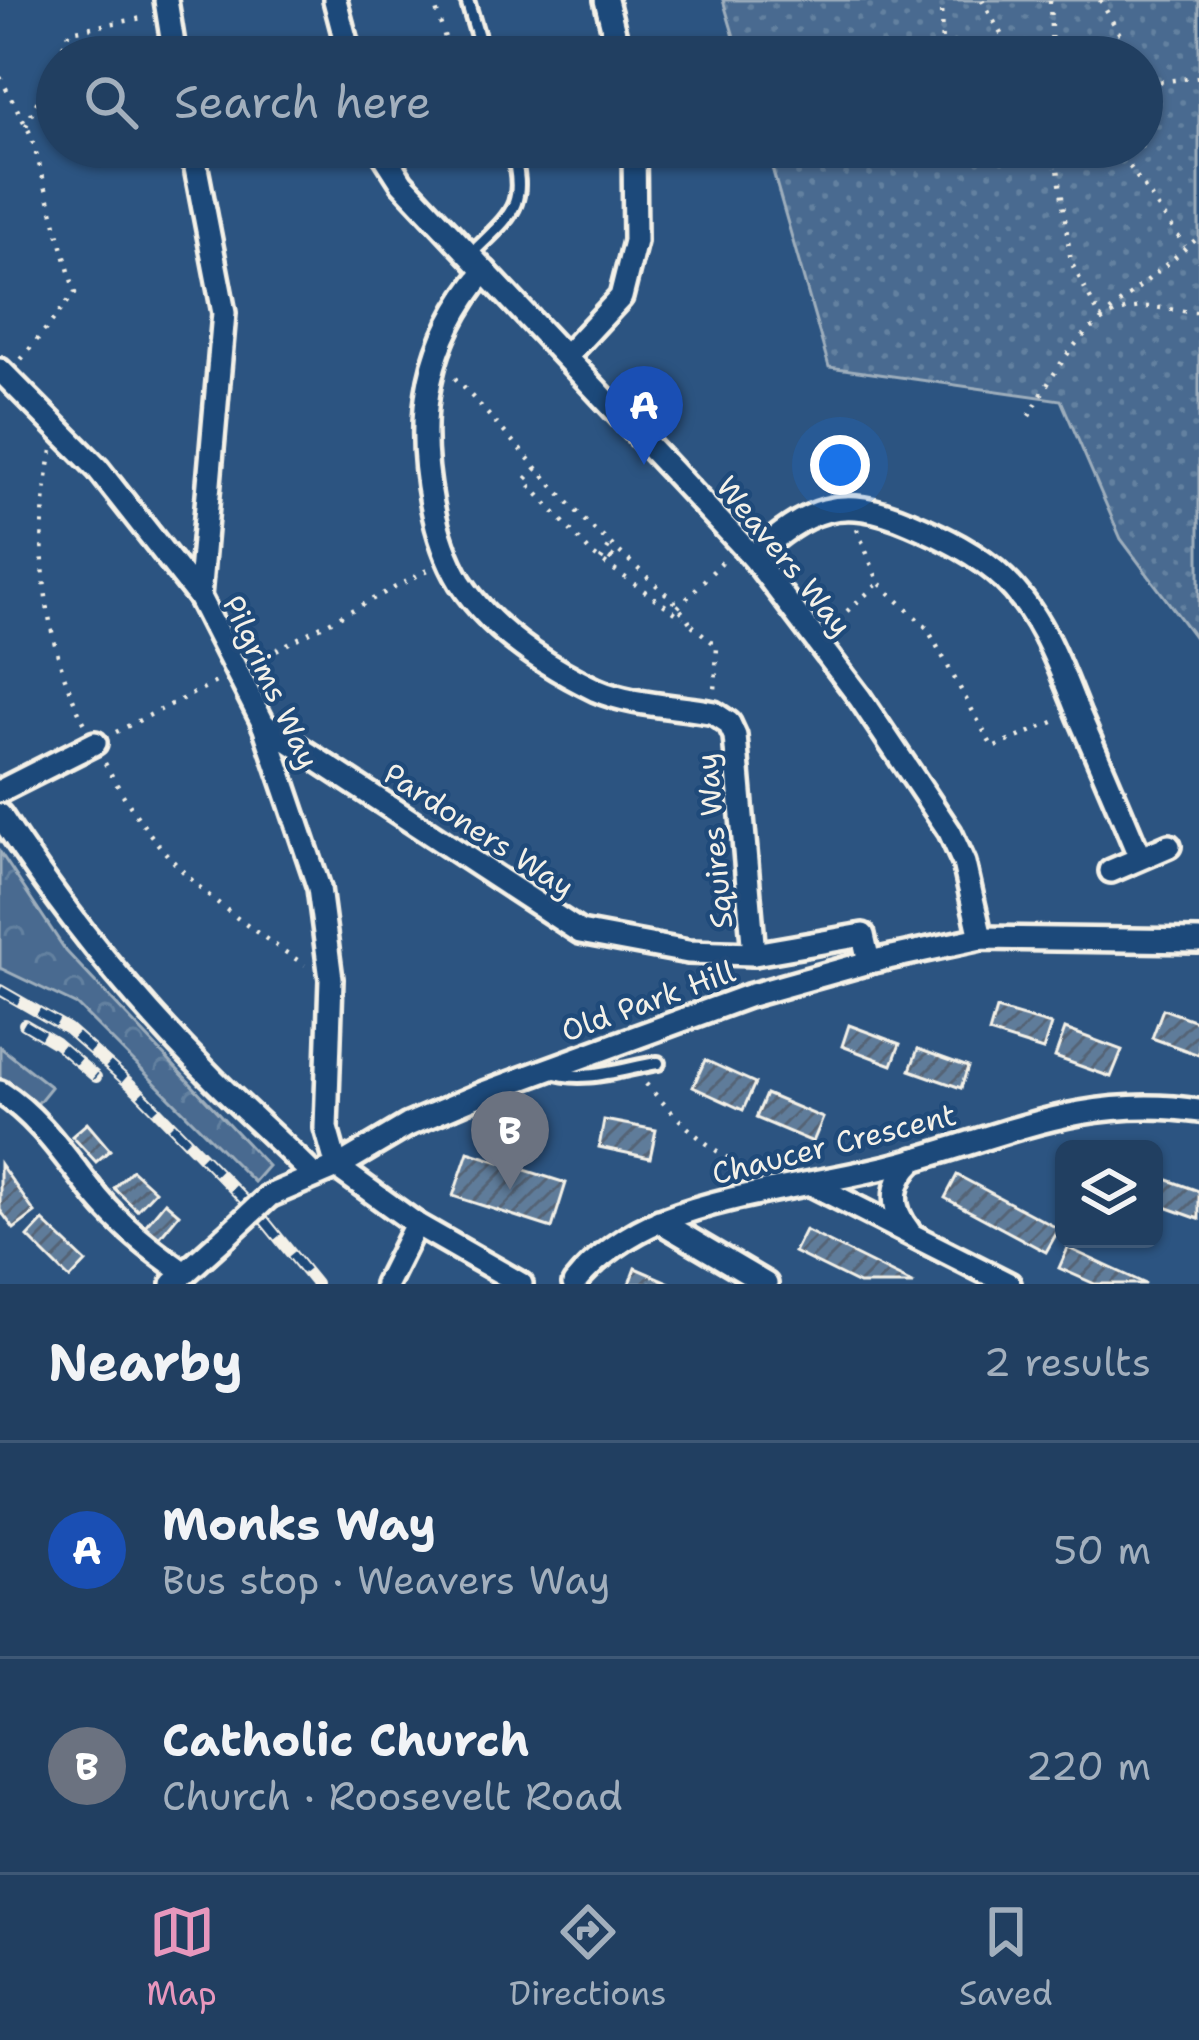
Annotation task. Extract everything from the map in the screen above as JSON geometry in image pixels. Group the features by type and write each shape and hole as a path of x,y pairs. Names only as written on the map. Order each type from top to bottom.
{"street":[{"path":"335,0 344,36"},
{"path":"606,0 615,36"},
{"path":"167,6 172,36"},
{"name":"Pilgrims Way","path":"196,168 224,313 199,598 263,723 319,888 331,979 326,1128 338,1167"},
{"name":"Weavers Way","path":"392,168 747,550 950,832 964,863 981,938"},
{"path":"567,355 621,297 635,241 634,168"},
{"name":"Squires Way","path":"478,263 449,321 425,407 423,457 438,532 460,581 496,625 541,660 602,693 714,712 729,723 735,736 754,954"},
{"path":"4,374 98,469 199,598"},
{"path":"747,550 803,517 829,508 848,508 894,516 942,536 1005,580 1032,613 1140,858"},
{"name":"Pardoners Way","path":"263,723 580,932 688,952 754,954 862,935 869,962"},
{"path":"0,791 94,743"},
{"path":"0,815 101,958 215,1081 314,1176"},
{"path":"1111,871 1169,846"},
{"name":"Old Park Hill","path":"178,1278 269,1196 338,1167 408,1125 748,996 869,962 981,938 1199,941"},
{"path":"0,1092 61,1148 99,1198 178,1278"},
{"name":"Chaucer Crescent","path":"574,1284 588,1266 659,1221 737,1198 915,1159 1069,1113 1121,1106 1199,1111"},
{"path":"911,1233 893,1201 899,1175 915,1159"},
{"path":"338,1167 416,1224 520,1284"},
{"path":"801,1187 911,1233 1009,1284"},
{"path":"659,1221 766,1284"},
{"path":"386,1284 416,1224"}],"lane":[{"path":"467,0 478,36"},
{"path":"478,263 517,207 521,189 516,168"},
{"path":"547,1070 561,1076 589,1075 658,1064"}],"path":[{"path":"433,0 444,36"},
{"path":"941,0 942,36"},
{"path":"982,0 1002,36"},
{"path":"1050,0 1051,36"},
{"path":"1100,0 1121,36"},
{"path":"68,36 70,31 167,6"},
{"path":"0,77 26,125 36,159"},
{"path":"1163,81 1199,77"},
{"path":"26,125 36,103"},
{"path":"4,374 75,292 39,168"},
{"path":"1055,168 1058,173"},
{"path":"1057,168 1071,262 1101,319"},
{"path":"1132,168 1186,246"},
{"path":"1029,416 1069,350 1199,237"},
{"path":"1101,319 1151,307 1199,312"},
{"path":"436,357 587,523 692,625"},
{"path":"58,428 44,520 46,598 72,700 125,801 164,853 206,896 331,979"},
{"path":"537,468 525,480 601,560 717,646 714,712"},
{"path":"848,508 879,583 927,628 993,748 1078,712"},
{"path":"601,560 604,556 616,559 606,553 612,543"},
{"path":"678,607 747,550"},
{"path":"94,743 449,558"},
{"path":"815,639 879,583"},
{"path":"630,1067 693,1135 726,1159 801,1187"}],"green space":[{"path":"723,0 1199,0 1199,643 1121,539 1061,400 829,367 772,168 1163,168 1163,36 734,36"},
{"path":"0,852 66,951 268,1166 254,1182 77,1005 0,968"},
{"path":"0,1047 51,1087 34,1108 0,1083"}],"building":[{"path":"996,1009 1051,1025 1043,1050 989,1033"},
{"path":"1163,1009 1199,1022 1199,1055 1152,1038"},
{"path":"849,1025 900,1044 892,1065 842,1046"},
{"path":"1065,1029 1122,1050 1111,1077 1055,1057"},
{"path":"918,1049 968,1067 961,1088 910,1070"},
{"path":"705,1060 755,1083 743,1110 693,1087"},
{"path":"766,1094 823,1118 813,1142 756,1118"},
{"path":"604,1120 656,1130 650,1158 599,1147"},
{"path":"87,1123 110,1150 96,1162 72,1136"},
{"path":"468,1152 566,1183 552,1228 453,1196"},
{"path":"0,1164 35,1213 14,1229 0,1210"},
{"path":"132,1170 155,1191 137,1210 114,1188"},
{"path":"957,1175 1055,1227 1055,1236 1046,1252 945,1198"},
{"path":"1163,1178 1199,1191 1199,1219 1163,1206"},
{"path":"165,1202 179,1214 159,1238 145,1226"},
{"path":"43,1221 86,1262 70,1279 28,1237"},
{"path":"805,1230 914,1284 859,1284 794,1252"},
{"path":"1068,1248 1146,1284 1095,1284 1059,1268"},
{"path":"635,1268 672,1284 629,1284"}],"railway":[{"path":"0,990 68,1029 138,1091 264,1220 316,1284"},
{"path":"24,1024 56,1043 96,1077"}],"place":[{"name":"Monks Way","path":"644,465"},
{"name":"Catholic Church","path":"510,1190"}]}
